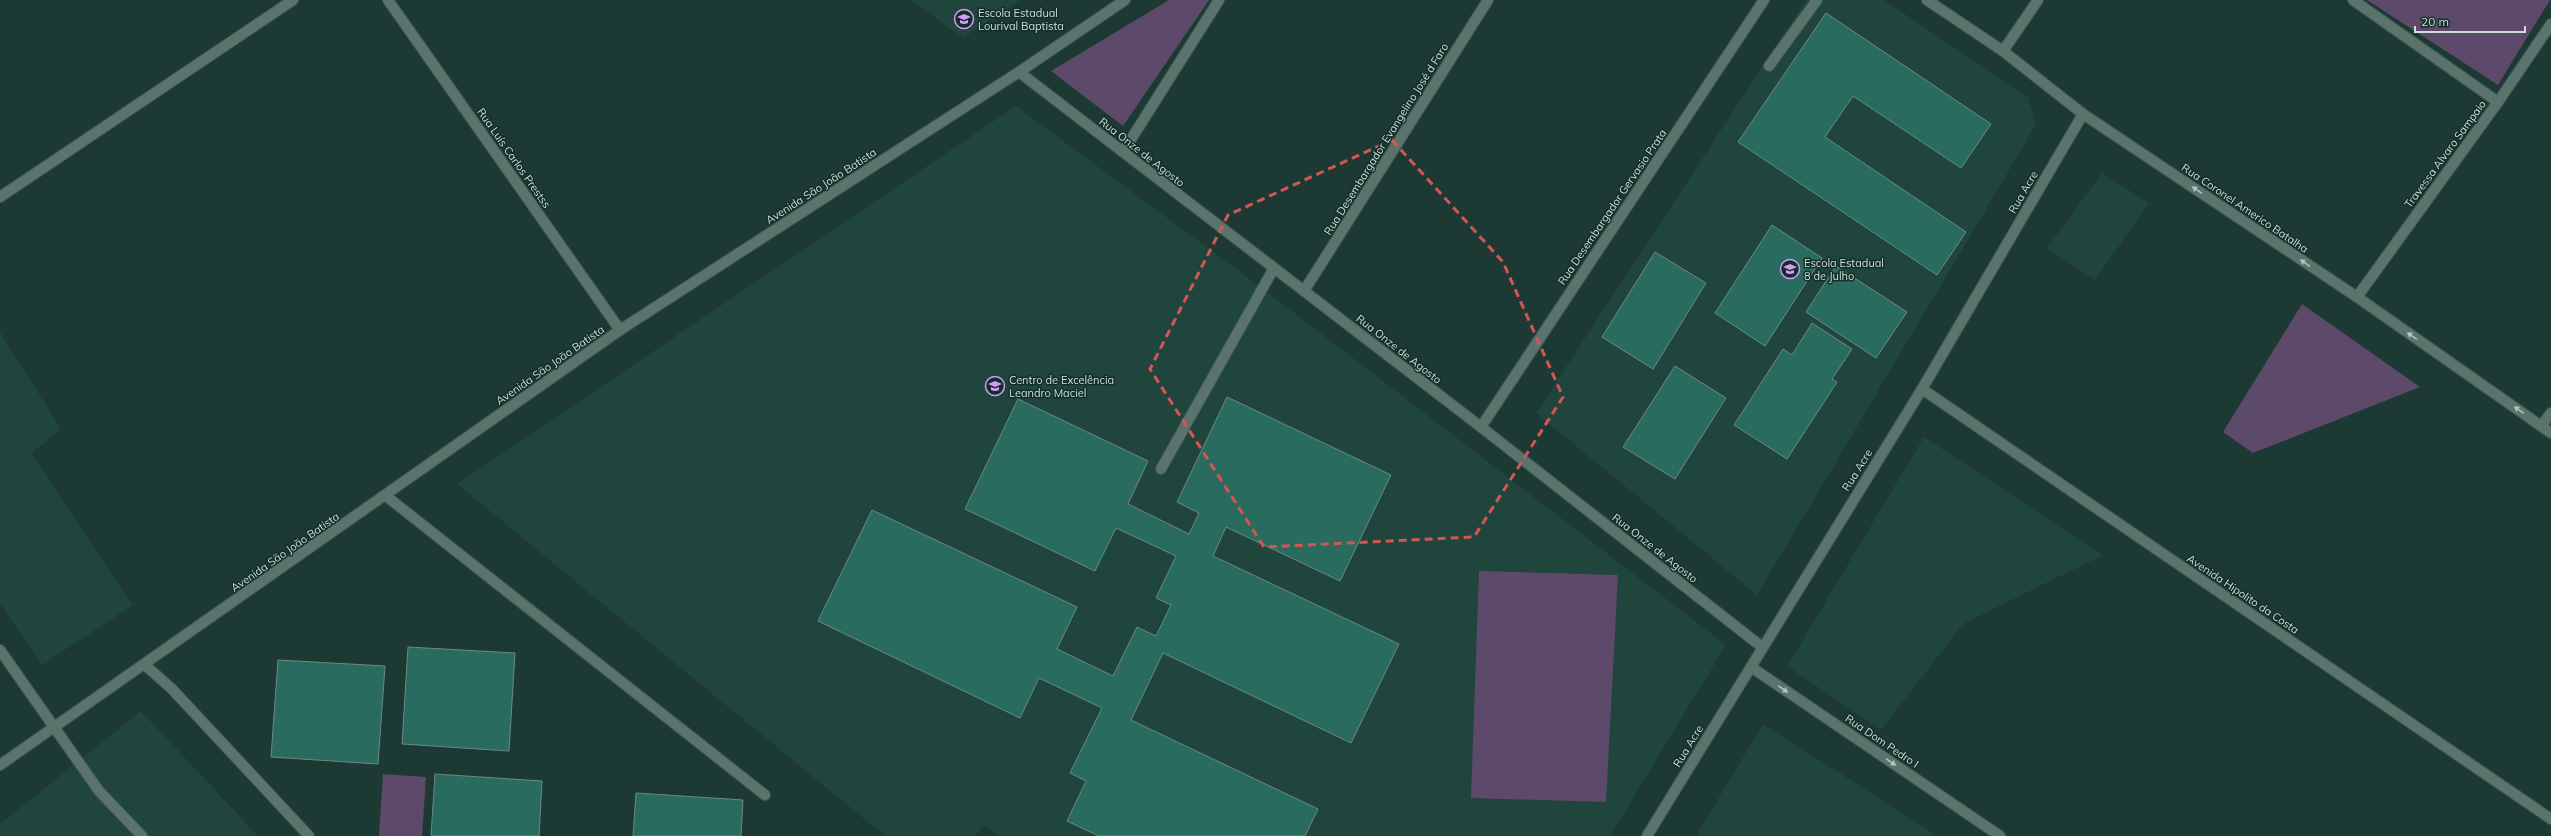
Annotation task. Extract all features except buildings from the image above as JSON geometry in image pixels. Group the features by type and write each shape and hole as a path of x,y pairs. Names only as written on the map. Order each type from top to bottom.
{"street":[{"path":"0,197 293,0"},
{"name":"Rua Luís Carlos Prestss","path":"388,0 620,330"},
{"name":"Avenida São João Batista","path":"0,765 54,729 620,330 1019,72 1125,0"},
{"path":"1123,152 1219,0"},
{"name":"Rua Desembargador Evangelino José d Faro","path":"1304,290 1488,0"},
{"name":"Rua Desembargador Gervasio Prata","path":"1481,427 1764,0"},
{"path":"1770,66 1817,0"},
{"name":"Rua Coronel Americo Batalha","path":"1927,0 2003,51 2083,114 2357,297 2551,433"},
{"path":"2003,51 2038,0"},
{"path":"2353,0 2498,102"},
{"name":"Travessa Alvaro Sampaio","path":"2357,297 2498,102 2551,24"},
{"name":"Rua Onze de Agosto","path":"1019,72 1304,290 1762,647"},
{"name":"Rua Acre","path":"1647,836 1922,389 2083,114"},
{"path":"1161,469 1274,268"},
{"name":"Avenida Hipolito da Costa","path":"1922,389 2551,819"},
{"path":"2541,426 2551,413"},
{"path":"386,496 408,515 765,795"},
{"path":"0,650 54,729 99,791 142,836"},
{"path":"145,665 172,689 309,836"},
{"name":"Rua Dom Pedro I","path":"1751,667 2000,836"}],"highlighted area":[{"path":"1392,140 1503,262 1563,397 1474,537 1264,547 1150,369 1228,215"}],"shaded area":[{"name":"Escola Estadual Lourival Baptista","path":"911,0 1020,0 963,38"},
{"path":"1169,0 1209,0 1123,126 1051,71"},
{"name":"Escola Estadual 8 de Julho","path":"1806,0 1884,0 2028,97 2036,125 1757,595 1536,413"},
{"path":"2367,0 2550,0 2498,85"},
{"name":"Centro de Excelência Leandro Maciel","path":"1016,106 1262,288 1726,645 1610,836 999,836 984,825 975,836 885,836 457,484"},
{"path":"2102,173 2149,203 2095,280 2047,248"},
{"path":"2302,304 2420,387 2253,453 2223,432"},
{"path":"0,332 61,429 32,453 133,605 42,665 0,604"},
{"path":"1924,437 2103,555 1963,624 1881,730 1787,666"},
{"path":"1479,571 1618,575 1606,802 1471,798"},
{"path":"141,711 258,836 0,836 0,824"},
{"path":"1763,724 1938,836 1696,836"},
{"path":"383,774 426,777 422,836 379,836"}],"place":[{"name":"Escola Estadual Lourival Baptista","path":"964,19"},
{"name":"Escola Estadual 8 de Julho","path":"1790,269"},
{"name":"Centro de Excelência Leandro Maciel","path":"995,386"}]}
